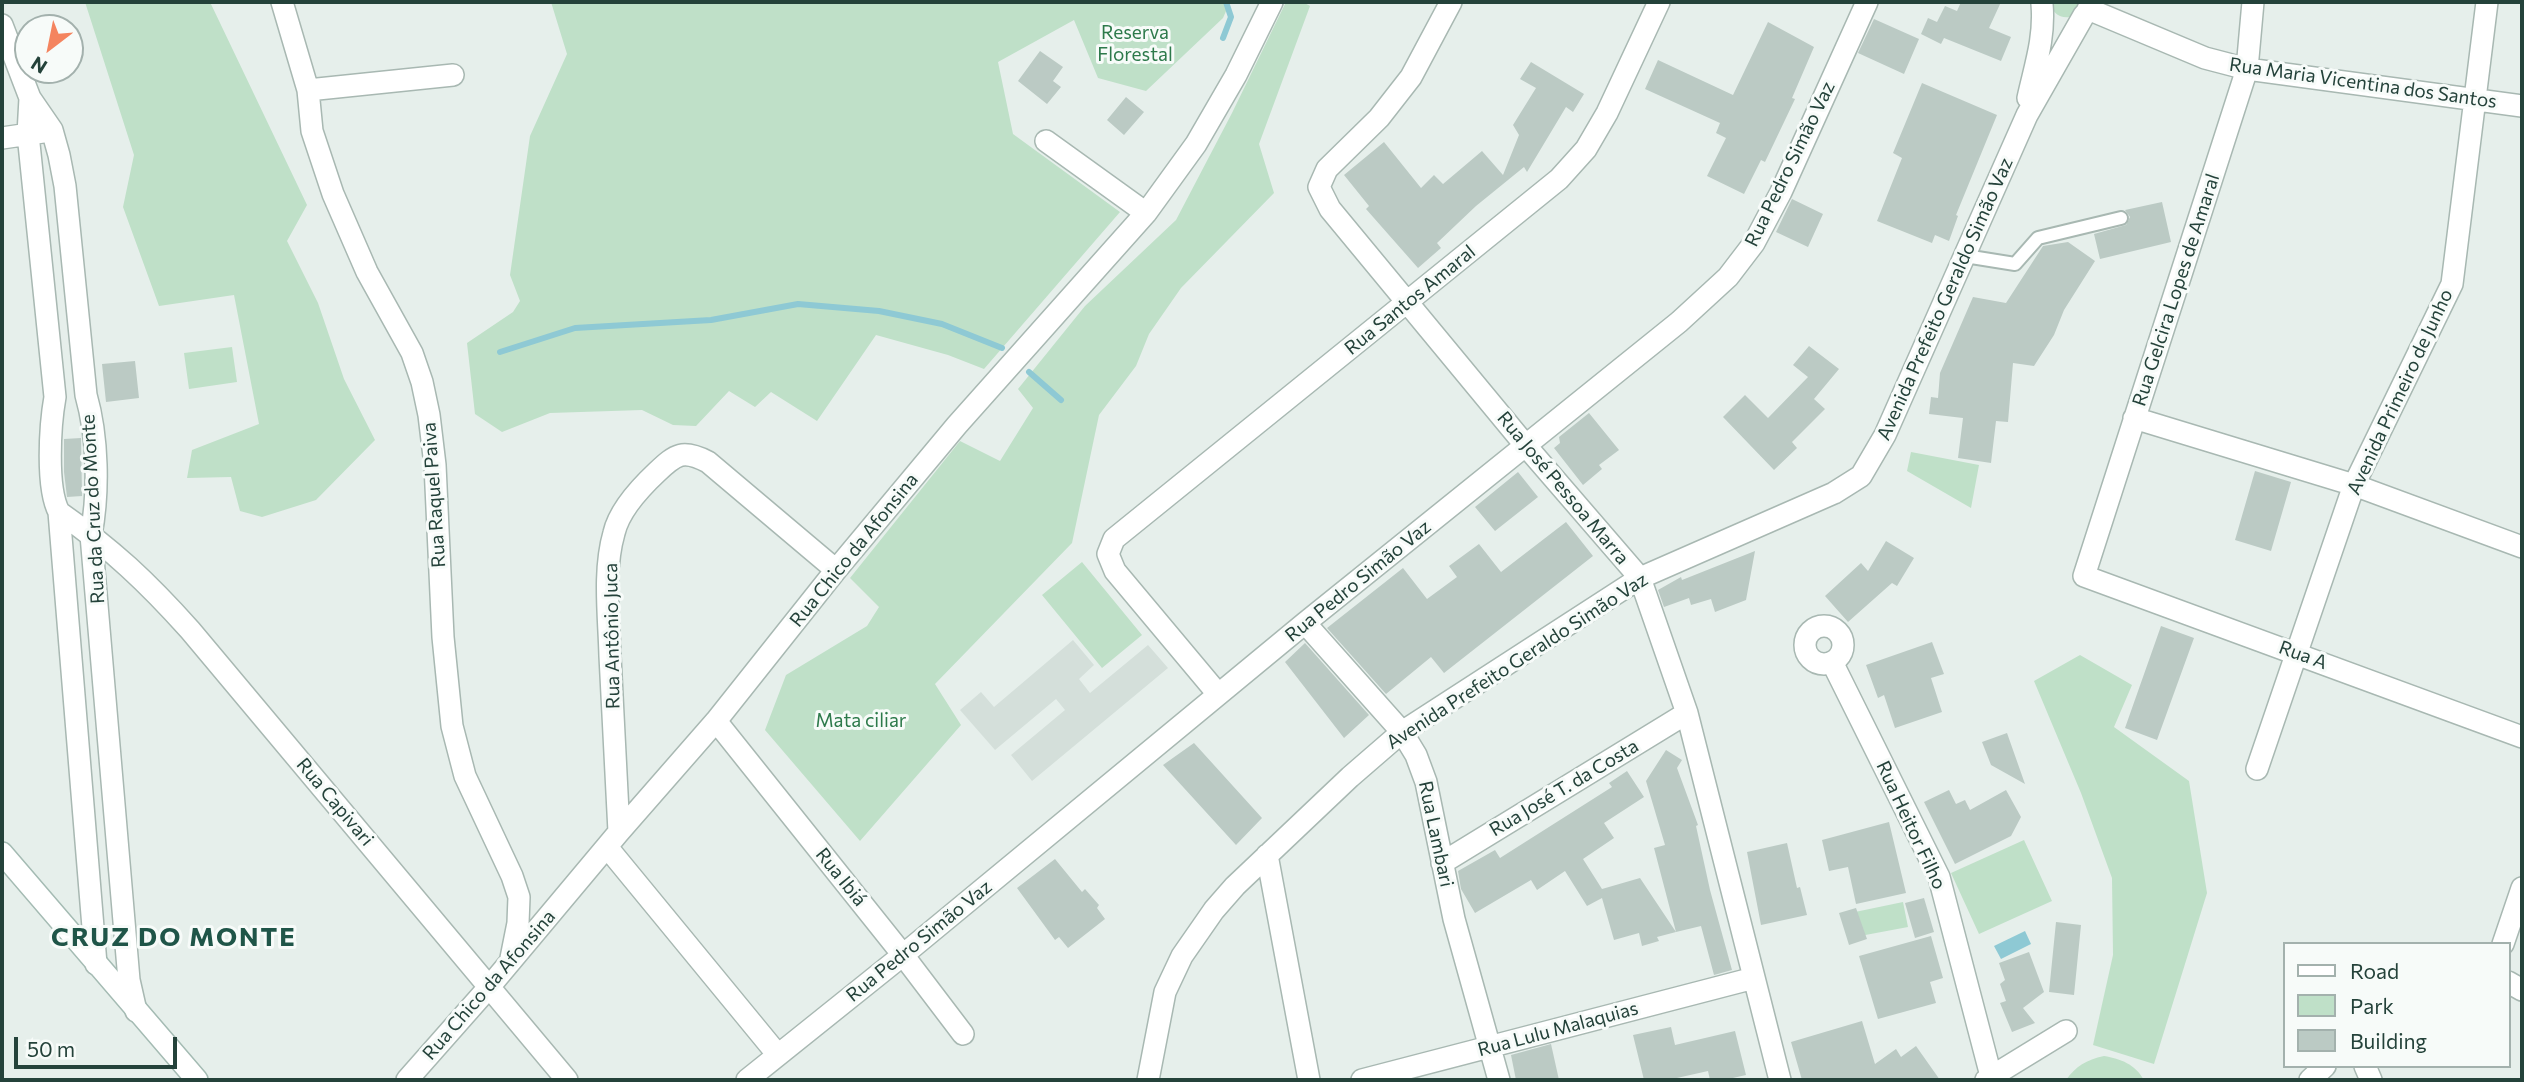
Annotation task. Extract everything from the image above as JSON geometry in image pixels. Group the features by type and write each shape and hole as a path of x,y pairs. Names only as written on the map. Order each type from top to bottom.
{"street":[{"name":"Rua Raquel Paiva","path":"282,2 308,90 312,131 333,194 367,272 412,353 424,393 435,465 443,637 452,726 465,776 512,876 519,897 518,923 510,960"},
{"name":"Rua Chico da Afonsina","path":"407,1080 716,721 836,570 957,425 1146,213 1196,144 1236,75 1272,2"},
{"name":"Rua José Pessoa Marra","path":"1451,2 1411,77 1379,118 1327,169 1319,187 1329,209 1526,446 1640,578 1687,713 1780,1080"},
{"name":"Rua Santos Amaral","path":"1218,694 1115,571 1108,554 1114,539 1559,179 1586,149 1613,101 1659,2"},
{"name":"Rua Pedro Simão Vaz","path":"747,1080 904,955 1305,623 1679,322 1728,277 1755,243 1781,192 1867,2"},
{"name":"Rua Gelcira Lopes de Amaral","path":"2084,576 2247,69 2253,2"},
{"name":"Avenida Primeiro de Junho","path":"2257,769 2354,485 2452,284 2487,2"},
{"path":"2042,3 2056,23 2072,24 2087,9"},
{"path":"2025,120 2042,46 2042,3"},
{"path":"2025,120 2087,9"},
{"name":"Rua Maria Vicentina dos Santos","path":"2087,9 2205,58 2247,69 2522,106"},
{"name":"Rua da Cruz do Monte","path":"2,26 30,98 52,130 65,186 86,395 92,416 97,505 91,535 129,980 136,1011"},
{"path":"308,90 453,75"},
{"name":"Rua da Cruz do Monte","path":"30,98 28,134 55,397 51,419 52,499 59,512 96,964"},
{"name":"Avenida Prefeito Geraldo Simão Vaz","path":"1148,1080 1165,992 1182,956 1214,910 1350,776 1402,733 1640,578 1833,493 1861,476 1885,436 2025,120"},
{"path":"2,138 52,130"},
{"path":"1046,141 1146,213"},
{"path":"2134,418 2354,485 2522,547"},
{"name":"Rua Antônio Juca","path":"613,839 610,558 614,530 622,514 652,476 670,460 682,454 693,454 732,481 836,570"},
{"name":"Rua Capivari","path":"59,512 91,535 150,586 190,630 567,1080"},
{"name":"Rua A","path":"2084,576 2522,737"},
{"name":"Rua Lambari","path":"1305,623 1402,733 1416,755 1426,782 1454,919 1499,1080"},
{"name":"Rua Heitor Filho","path":"1832,662 1939,877 1989,1078"},
{"name":"Rua José T. da Costa","path":"1442,863 1687,713"},
{"name":"Rua Ibiá","path":"716,721 904,955 963,1034"},
{"path":"613,839 778,1055"},
{"path":"2,853 197,1080"},
{"path":"1267,855 1310,1080"},
{"path":"2504,942 2522,888"},
{"name":"Rua Lulu Malaquias","path":"1362,1080 1754,978"},
{"path":"1989,1078 2066,1031"},
{"path":"2310,1080 2323,1068"}],"lane":[{"path":"1965,256 2015,264 2038,238 2121,218"}],"shaded area":[{"path":"1073,640 1094,665 1079,679 1090,693 1148,645 1168,668 1032,781 1011,755 1065,710 1056,699 995,750 960,710 981,692 994,707"}],"green space":[{"path":"85,2 210,2 307,205 287,241 318,303 344,379 375,440 316,500 262,517 240,511 231,477 187,478 192,450 259,424 234,295 159,306 123,207 134,155"},
{"name":"Reserva Florestal","path":"551,2 1230,2 1223,18 1146,91 1098,78 1074,20 998,62 1013,134 1120,212 984,369 948,355 876,335 817,421 771,392 755,407 729,391 696,426 673,425 642,410 550,413 502,432 475,414 467,343 513,312 520,301 510,275 530,136 567,54"},
{"name":"Mata ciliar","path":"1286,2 1303,2 1310,6 1259,144 1274,193 1181,288 1149,334 1136,366 1099,415 1072,543 935,684 961,725 860,841 765,730 786,675 867,626 879,607 850,578 960,441 1000,461 1033,408 1018,389 1085,306 1176,220"},
{"path":"2049,2 2084,2 2076,15 2063,17 2053,10"},
{"path":"232,347 237,382 189,389 184,353"},
{"path":"1911,452 1979,465 1971,508 1907,471"},
{"path":"1082,562 1142,635 1102,668 1042,595"},
{"path":"2080,655 2132,685 2114,727 2189,781 2207,893 2154,1064 2093,1045 2113,955 2112,878 2081,793 2034,681"},
{"path":"2024,840 2052,901 1979,934 1951,873"},
{"path":"1903,902 1908,927 1860,936 1855,912"},
{"path":"2104,1056 2127,1063 2144,1080 2066,1080 2082,1064"}],"water":[{"path":"2025,931 2031,944 2001,959 1994,946"}],"building":[{"path":"1961,2 2001,2 1989,28 2011,37 2001,61 1944,38 1941,44 1921,34 1928,18 1937,22 1945,6 1957,11"},
{"path":"1874,19 1919,39 1904,74 1858,53"},
{"path":"1768,22 1814,47 1792,98 1795,99 1765,162 1761,160 1744,194 1707,176 1726,138 1716,133 1720,123 1645,89 1658,60 1733,95"},
{"path":"1040,51 1063,67 1053,81 1061,87 1047,104 1018,81"},
{"path":"1531,62 1584,94 1573,112 1566,107 1527,172 1524,167 1476,206 1437,243 1441,248 1418,268 1366,209 1369,206 1344,175 1384,142 1421,188 1434,175 1443,184 1482,151 1503,175 1519,135 1513,125 1536,88 1520,79"},
{"path":"1922,83 1997,115 1956,215 1958,216 1949,241 1935,235 1932,243 1877,221 1902,158 1893,153"},
{"path":"1126,97 1144,112 1124,135 1107,120"},
{"path":"1792,199 1823,214 1808,247 1776,232"},
{"path":"2162,202 2171,242 2100,259 2094,234 2126,225 2130,217 2125,210"},
{"path":"2068,242 2095,261 2064,310 2054,335 2034,366 2013,363 2008,422 1996,421 1991,463 1958,458 1963,418 1929,414 1931,397 1938,398 1940,373 1973,297 2006,303 2043,246"},
{"path":"1809,346 1839,369 1814,399 1825,409 1792,442 1797,448 1774,470 1723,417 1745,395 1768,418 1808,377 1793,365"},
{"path":"135,361 139,398 106,402 102,364"},
{"path":"1589,413 1619,450 1599,465 1602,469 1583,485 1554,448 1560,443 1559,437"},
{"path":"81,438 82,496 67,497 64,439"},
{"path":"2255,471 2291,482 2271,551 2235,540"},
{"path":"1518,472 1538,497 1495,531 1475,507"},
{"path":"1566,522 1593,556 1444,673 1431,657 1386,694 1327,628 1403,568 1427,599 1457,577 1449,566 1479,544 1501,572"},
{"path":"1886,541 1914,558 1897,586 1892,583 1848,622 1825,596 1861,563 1868,571"},
{"path":"1755,551 1746,600 1715,612 1711,599 1691,605 1689,598 1664,607 1658,590 1681,577 1682,580"},
{"path":"2161,626 2194,638 2157,740 2125,728"},
{"path":"1932,642 1944,674 1931,678 1942,712 1895,728 1884,695 1878,698 1866,665"},
{"path":"1305,643 1369,715 1344,738 1285,662"},
{"path":"2007,733 2025,784 1991,765 1982,742"},
{"path":"1194,743 1262,818 1236,845 1163,765"},
{"path":"1666,750 1682,760 1677,768 1698,825 1696,826 1710,890 1732,970 1714,975 1701,926 1676,932 1654,848 1665,845 1646,781"},
{"path":"1627,771 1644,797 1604,823 1614,838 1583,859 1602,889 1640,878 1676,932 1657,937 1659,941 1642,946 1639,933 1614,940 1602,898 1587,906 1565,871 1537,890 1531,880 1475,913 1461,889 1458,871 1495,850 1500,858 1612,787 1609,783"},
{"path":"1949,790 1956,804 1965,800 1970,810 2006,790 2021,817 2011,836 1955,864 1924,802"},
{"path":"1889,822 1906,893 1856,904 1848,867 1829,871 1822,840"},
{"path":"1787,843 1797,888 1800,887 1807,915 1761,925 1747,852"},
{"path":"1055,859 1082,892 1085,889 1099,905 1097,908 1105,919 1068,948 1059,937 1055,940 1017,888"},
{"path":"1924,898 1934,932 1915,938 1905,903"},
{"path":"1856,908 1867,939 1849,945 1839,913"},
{"path":"2056,922 2081,925 2074,995 2049,992"},
{"path":"1931,936 1943,978 1930,982 1936,1003 1878,1019 1859,956"},
{"path":"2029,952 2044,992 2023,1008 2035,1023 2012,1032 2000,1003 2006,1001 2000,984 2005,980 1999,963"},
{"path":"1862,1021 1875,1064 1896,1049 1901,1057 1916,1046 1940,1080 1802,1080 1791,1042"},
{"path":"1671,1027 1675,1045 1735,1031 1746,1075 1710,1080 1708,1071 1668,1080 1644,1080 1633,1035"},
{"path":"1551,1044 1559,1080 1516,1080 1511,1055"}],"waterway":[{"path":"1223,38 1231,17 1226,2"},
{"path":"500,352 575,328 711,320 798,304 879,311 942,324 1002,348"},
{"path":"1029,372 1061,400"}],"district":[{"name":"CRUZ DO MONTE","path":"174,937"}]}
